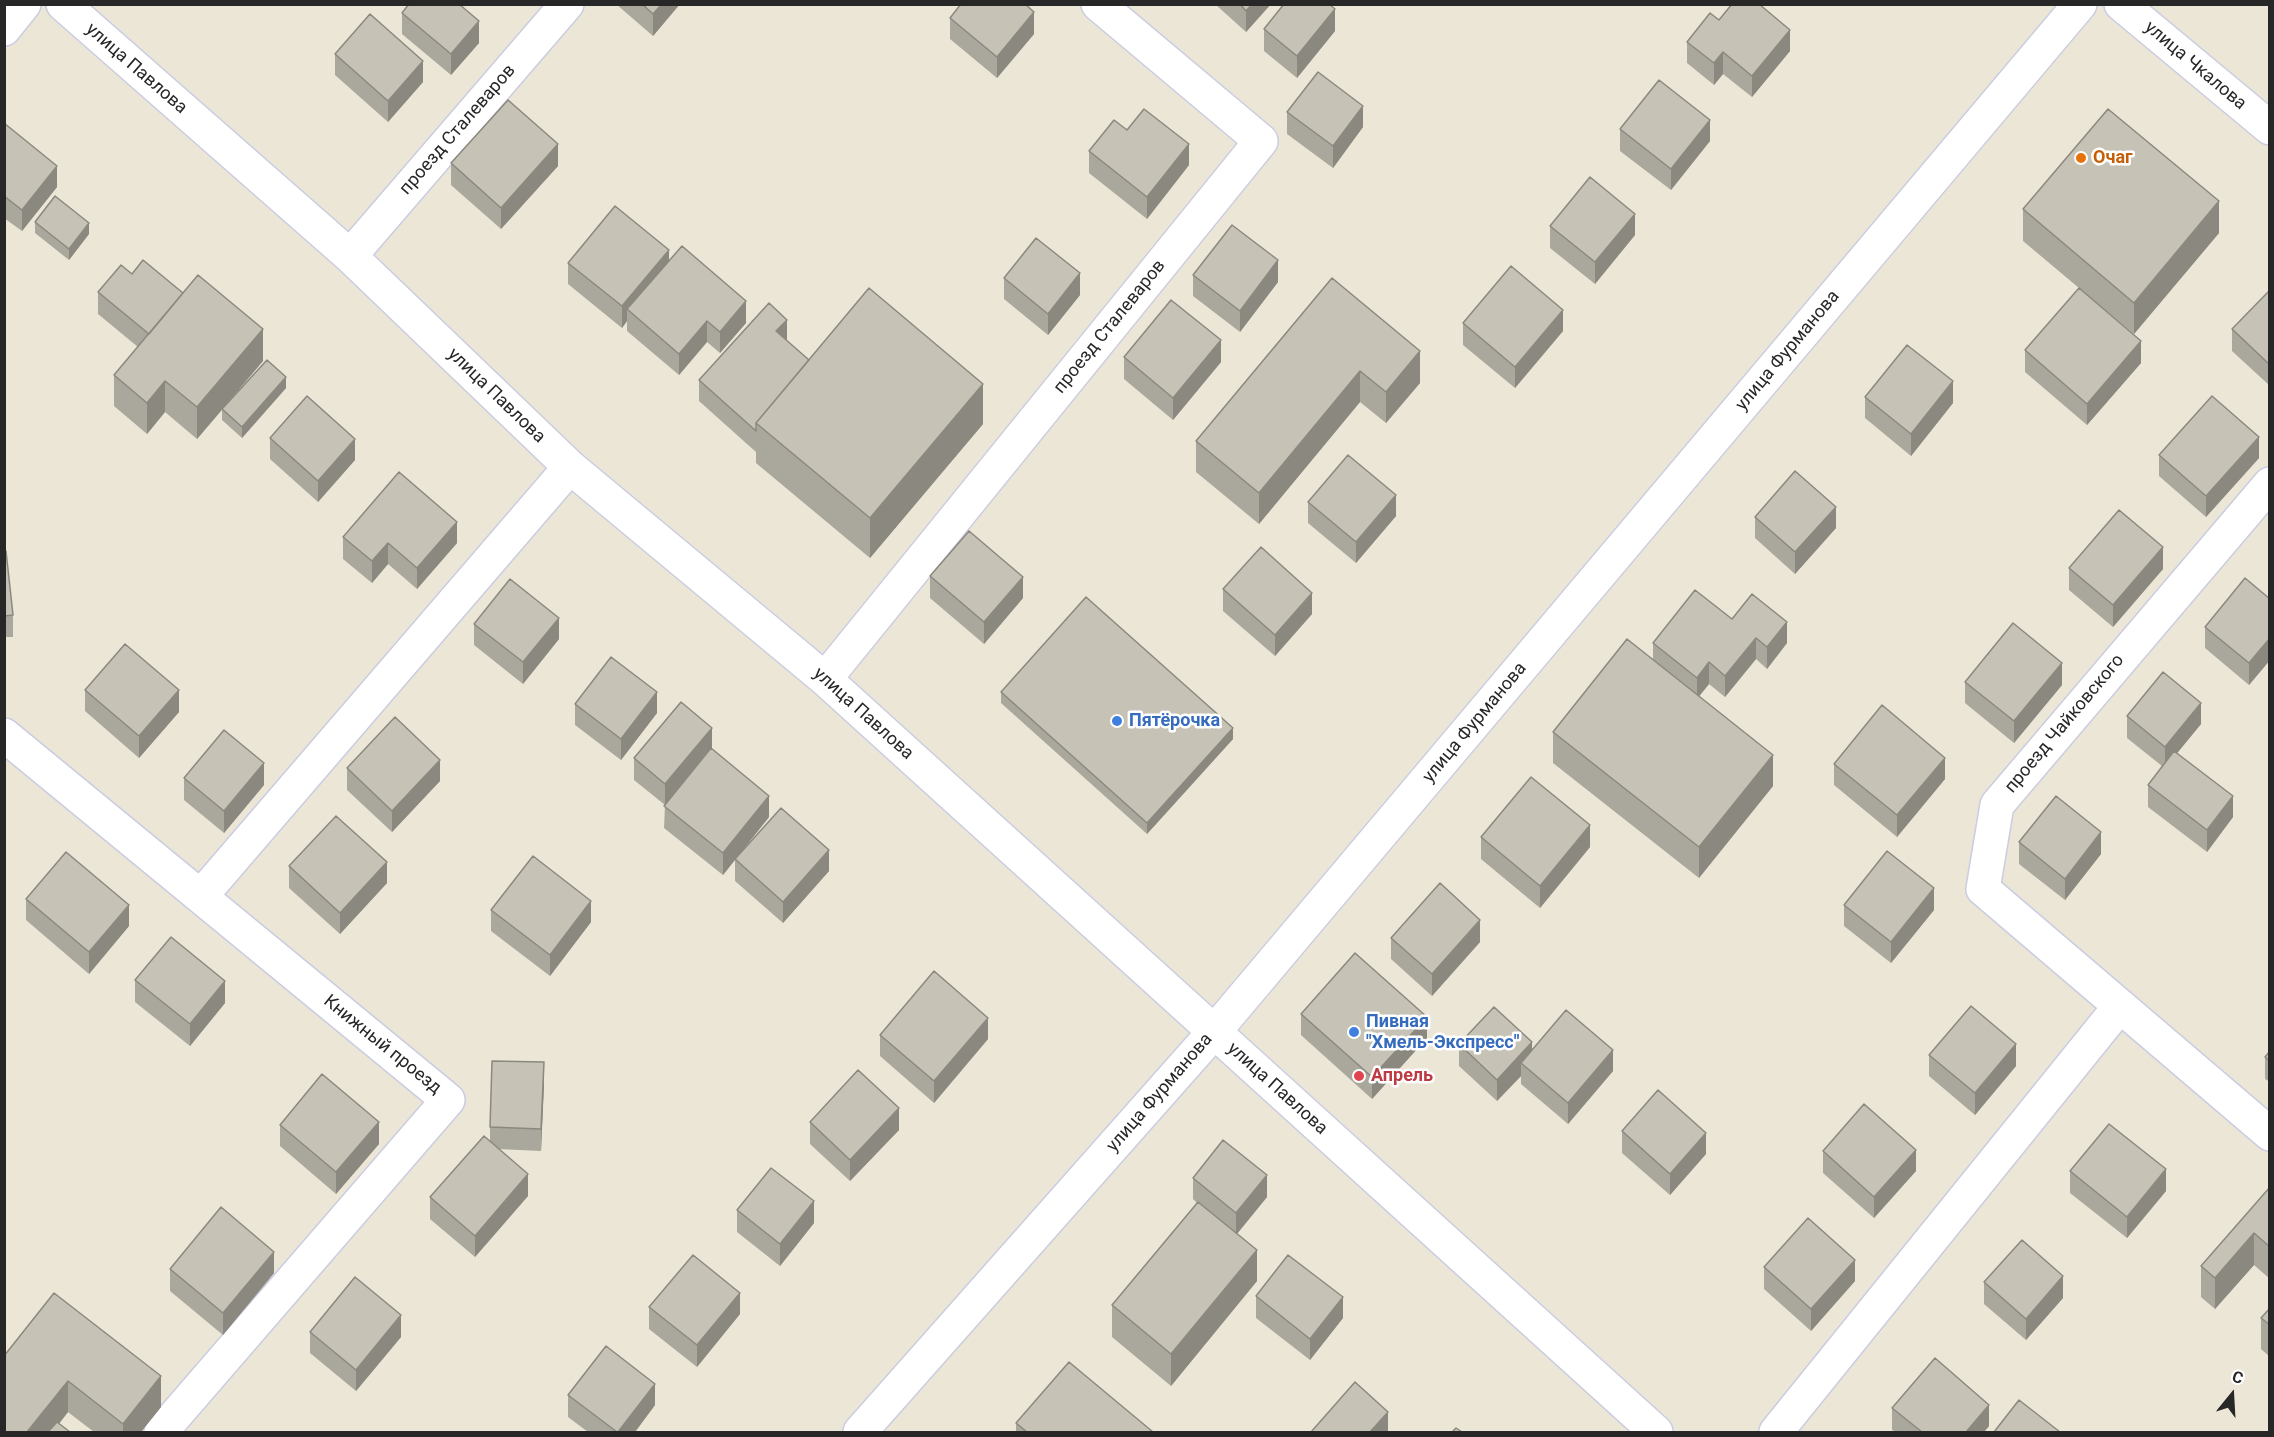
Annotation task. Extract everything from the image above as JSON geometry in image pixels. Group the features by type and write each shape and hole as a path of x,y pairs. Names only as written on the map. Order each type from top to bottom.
{"street":[{"path":"4,28 24,4"},
{"name":"улица Павлова","path":"63,4 350,256 570,467 825,679 1656,1432"},
{"name":"проезд Сталеваров","path":"350,256 567,4"},
{"name":"проезд Сталеваров","path":"825,679 1262,141 1098,4"},
{"name":"улица Фурманова","path":"860,1432 1214,1032 2080,4"},
{"name":"улица Чкалова","path":"2121,4 2270,128"},
{"path":"201,896 570,467"},
{"name":"проезд Чайковского","path":"2270,484 1997,805 1983,889 2270,1134"},
{"name":"Книжный проезд","path":"4,735 448,1100 161,1432"},
{"path":"1776,1432 2120,1006"}],"building":[{"path":"409,4 459,4 479,21 451,54 402,13"},
{"path":"642,4 662,4 653,14"},
{"path":"961,4 1025,4 1034,12 997,57 950,18"},
{"path":"1240,4 1252,4 1246,11"},
{"path":"1284,4 1329,4 1335,9 1297,56 1264,29"},
{"path":"1732,4 1759,4 1790,30 1752,76 1723,52 1714,63 1687,42 1710,13 1719,20"},
{"path":"370,14 423,61 388,101 335,54"},
{"path":"1318,72 1363,106 1333,146 1287,112"},
{"path":"1659,80 1710,120 1671,169 1620,129"},
{"path":"508,100 558,144 501,208 451,163"},
{"path":"1144,109 1189,144 1147,197 1089,151 1114,120 1127,130"},
{"path":"2108,109 2219,201 2134,303 2023,209"},
{"path":"4,123 57,166 22,210 4,196"},
{"path":"1590,177 1635,214 1595,262 1550,226"},
{"path":"55,196 89,223 69,249 35,222"},
{"path":"615,206 669,250 622,306 568,263"},
{"path":"1232,225 1278,260 1240,311 1193,275"},
{"path":"1036,238 1080,273 1048,314 1004,278"},
{"path":"682,246 746,301 720,332 707,321 679,354 627,309"},
{"path":"143,260 183,293 149,334 98,292 121,265 132,274"},
{"path":"1511,266 1563,310 1515,367 1463,323"},
{"path":"198,275 263,329 197,407 165,381 147,403 114,375"},
{"path":"1332,278 1420,351 1386,392 1360,371 1259,493 1196,441"},
{"path":"869,288 983,384 870,518 756,423"},
{"path":"2079,288 2141,341 2087,404 2025,350"},
{"path":"2268,292 2270,294 2270,365 2232,329"},
{"path":"1171,300 1221,340 1173,398 1124,357"},
{"path":"769,303 787,320 776,331 809,360 756,423 756,431 699,380"},
{"path":"1907,345 1953,381 1911,434 1865,397"},
{"path":"267,360 286,377 242,427 222,409"},
{"path":"307,396 355,439 318,481 270,438"},
{"path":"2212,396 2259,437 2206,496 2159,455"},
{"path":"1348,455 1396,495 1356,542 1308,502"},
{"path":"1795,471 1836,507 1795,552 1755,517"},
{"path":"399,472 457,522 417,568 388,543 372,561 343,537"},
{"path":"2119,510 2163,547 2113,605 2069,568"},
{"path":"969,531 1023,577 984,622 930,576"},
{"path":"1261,547 1312,593 1275,635 1223,589"},
{"path":"4,551 6,551 13,615 4,616"},
{"path":"2245,578 2270,599 2270,638 2249,663 2205,627"},
{"path":"510,579 559,618 523,662 474,624"},
{"path":"1695,590 1732,619 1752,594 1787,622 1767,647 1756,638 1725,676 1709,662 1697,678 1653,643"},
{"name":"Пятёрочка","path":"1086,597 1233,728 1147,823 1001,692"},
{"path":"2013,623 2062,663 2014,721 1965,682"},
{"path":"1627,639 1773,755 1699,847 1553,732"},
{"path":"125,644 179,690 139,736 85,690"},
{"path":"611,657 657,692 621,739 575,704"},
{"path":"2163,672 2201,703 2165,747 2127,716"},
{"path":"681,702 712,728 665,784 634,758"},
{"path":"1882,705 1945,758 1897,815 1834,764"},
{"path":"395,717 440,760 392,811 347,768"},
{"path":"224,730 264,763 224,811 184,778"},
{"path":"711,748 769,796 723,853 664,806"},
{"path":"2174,751 2233,796 2207,830 2148,785"},
{"path":"1531,777 1590,825 1540,886 1481,837"},
{"path":"2056,796 2101,832 2065,879 2019,842"},
{"path":"781,808 829,850 783,902 735,859"},
{"path":"336,816 387,862 340,913 289,866"},
{"path":"1887,851 1934,888 1891,942 1844,905"},
{"path":"66,852 129,905 89,952 26,899"},
{"path":"533,856 591,901 550,955 491,910"},
{"path":"1440,883 1480,920 1432,974 1391,938"},
{"path":"171,937 225,981 190,1024 135,980"},
{"path":"1355,953 1427,1017 1372,1077 1301,1014"},
{"path":"934,971 988,1018 934,1081 880,1035"},
{"path":"1971,1006 2016,1044 1975,1093 1929,1055"},
{"path":"1494,1007 1532,1042 1497,1080 1459,1044"},
{"path":"1566,1010 1613,1050 1568,1103 1521,1063"},
{"path":"2270,1051 2270,1061 2265,1057"},
{"path":"492,1061 544,1062 541,1129 490,1127"},
{"path":"858,1070 899,1108 850,1160 810,1122"},
{"path":"322,1074 379,1122 336,1172 280,1125"},
{"path":"1658,1090 1706,1133 1670,1174 1622,1131"},
{"path":"1864,1104 1916,1150 1874,1197 1823,1151"},
{"path":"2109,1124 2166,1169 2127,1217 2070,1171"},
{"path":"484,1136 528,1174 475,1236 430,1197"},
{"path":"1223,1140 1267,1175 1236,1213 1193,1178"},
{"path":"771,1168 814,1201 780,1244 737,1210"},
{"path":"2270,1187 2270,1247 2254,1233 2215,1278 2201,1266"},
{"path":"1198,1202 1257,1250 1171,1354 1112,1305"},
{"path":"221,1207 274,1252 223,1313 170,1269"},
{"path":"1808,1218 1855,1260 1811,1309 1764,1267"},
{"path":"2022,1240 2063,1276 2026,1319 1984,1282"},
{"path":"693,1255 740,1293 697,1345 649,1307"},
{"path":"1288,1255 1343,1297 1310,1339 1256,1296"},
{"path":"355,1277 401,1315 356,1370 310,1332"},
{"path":"54,1293 161,1376 123,1424 68,1381 27,1432 4,1432 4,1356"},
{"path":"2270,1308 2270,1325 2261,1318"},
{"path":"606,1346 655,1384 618,1432 568,1395"},
{"path":"1935,1358 1989,1405 1966,1432 1922,1432 1892,1408"},
{"path":"1069,1362 1153,1432 1027,1432 1016,1423"},
{"path":"1355,1382 1388,1412 1370,1432 1311,1432"},
{"path":"2019,1400 2060,1432 1994,1432"},
{"path":"57,1422 70,1432 48,1432"}],"place":[{"name":"Очаг","path":"2081,158"},
{"name":"Пятёрочка","path":"1117,721"},
{"name":"Пивная \"Хмель-Экспресс\"","path":"1354,1032"},
{"name":"Апрель","path":"1359,1076"}]}
